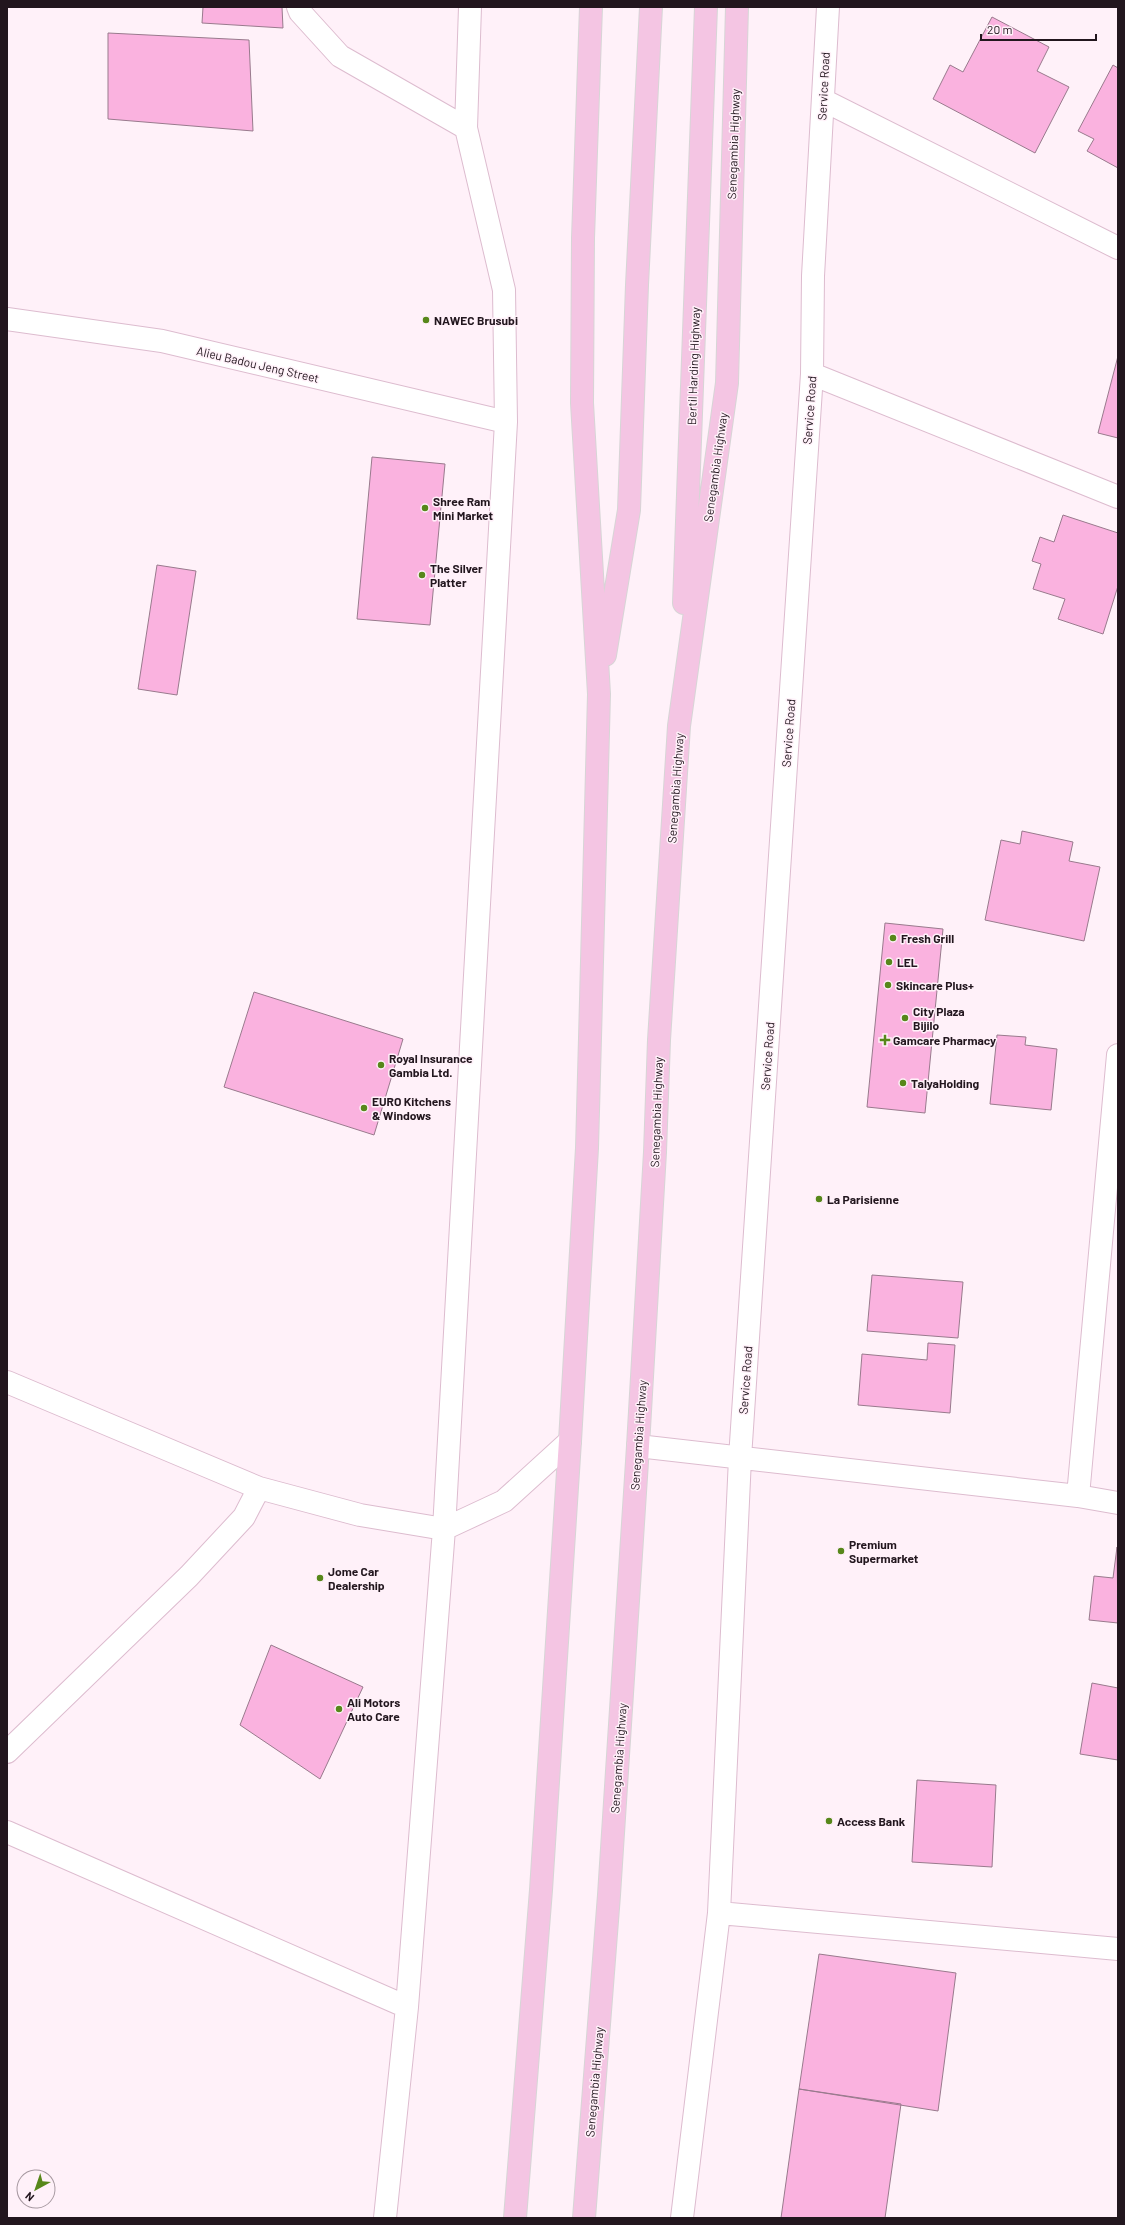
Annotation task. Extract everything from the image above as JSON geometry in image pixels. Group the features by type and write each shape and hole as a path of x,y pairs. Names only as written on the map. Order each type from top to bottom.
{"main road":[{"path":"515,2218 541,1890 570,1441 586,1148 599,694 582,403 583,238 591,7"},
{"path":"599,694 630,510 637,285 650,7"},
{"name":"Bertil Harding Highway","path":"679,726 706,7"},
{"name":"Senegambia Highway","path":"584,2218 609,1895 638,1446 655,1152 659,1040 679,726 727,383 737,7"}],"street":[{"path":"298,7 300,12 340,56 466,128"},
{"path":"385,2218 407,2007 444,1529 506,422 504,290 466,128 470,7"},
{"name":"Service Road","path":"682,2218 720,1913 740,1458 812,374 813,276 828,7"},
{"path":"822,100 1118,248"},
{"name":"Alieu Badou Jeng Street","path":"7,319 162,341 506,422"},
{"path":"812,374 1118,497"},
{"path":"1078,1496 1118,1054"},
{"path":"7,1382 259,1488 360,1516 444,1529 504,1501 570,1441"},
{"path":"638,1446 1078,1496 1118,1503"},
{"path":"7,1752 189,1576 244,1517 259,1488"},
{"path":"7,1832 407,2007"},
{"path":"720,1913 1118,1949"}],"building":[{"path":"203,7 282,7 283,28 202,23"},
{"path":"992,17 1049,47 1037,71 1069,87 1035,153 933,99 950,65 963,72"},
{"path":"108,33 249,40 253,131 108,119"},
{"path":"1113,65 1118,68 1118,168 1087,151 1094,139 1078,131"},
{"path":"1118,356 1118,438 1098,433"},
{"path":"372,457 445,464 430,625 357,619"},
{"path":"1063,515 1118,533 1118,586 1103,634 1058,619 1065,599 1033,589 1041,564 1032,561 1040,537 1054,542"},
{"path":"157,565 196,571 177,695 138,689"},
{"path":"1022,831 1073,842 1069,861 1100,867 1084,941 985,920 1001,840 1020,844"},
{"name":"City Plaza Bijilo","path":"885,923 943,929 925,1113 867,1107"},
{"path":"254,992 403,1039 374,1135 224,1087"},
{"path":"997,1035 1026,1037 1025,1045 1057,1049 1051,1110 990,1104"},
{"path":"872,1275 963,1282 958,1338 867,1331"},
{"path":"928,1343 955,1345 950,1413 858,1405 862,1354 927,1360"},
{"path":"1117,1547 1118,1623 1089,1620 1094,1576 1113,1578"},
{"path":"271,1645 363,1687 320,1779 240,1725"},
{"path":"1092,1683 1118,1688 1118,1760 1080,1754"},
{"path":"917,1780 996,1785 992,1867 912,1862"},
{"path":"819,1954 956,1973 938,2111 799,2089"},
{"path":"799,2089 901,2104 885,2218 781,2218"}],"place":[{"name":"NAWEC Brusubi","path":"426,320"},
{"name":"Shree Ram Mini Market","path":"425,508"},
{"name":"The Silver Platter","path":"422,575"},
{"name":"Fresh Grill","path":"893,938"},
{"name":"LEL","path":"889,962"},
{"name":"Skincare Plus+","path":"888,985"},
{"name":"City Plaza Bijilo","path":"905,1018"},
{"name":"Gamcare Pharmacy","path":"885,1040"},
{"name":"Royal Insurance Gambia Ltd.","path":"381,1065"},
{"name":"TalyaHolding","path":"903,1083"},
{"name":"EURO Kitchens & Windows","path":"364,1108"},
{"name":"La Parisienne","path":"819,1199"},
{"name":"Premium Supermarket","path":"841,1551"},
{"name":"Jome Car Dealership","path":"320,1578"},
{"name":"Ali Motors Auto Care","path":"339,1709"},
{"name":"Access Bank","path":"829,1821"}]}
